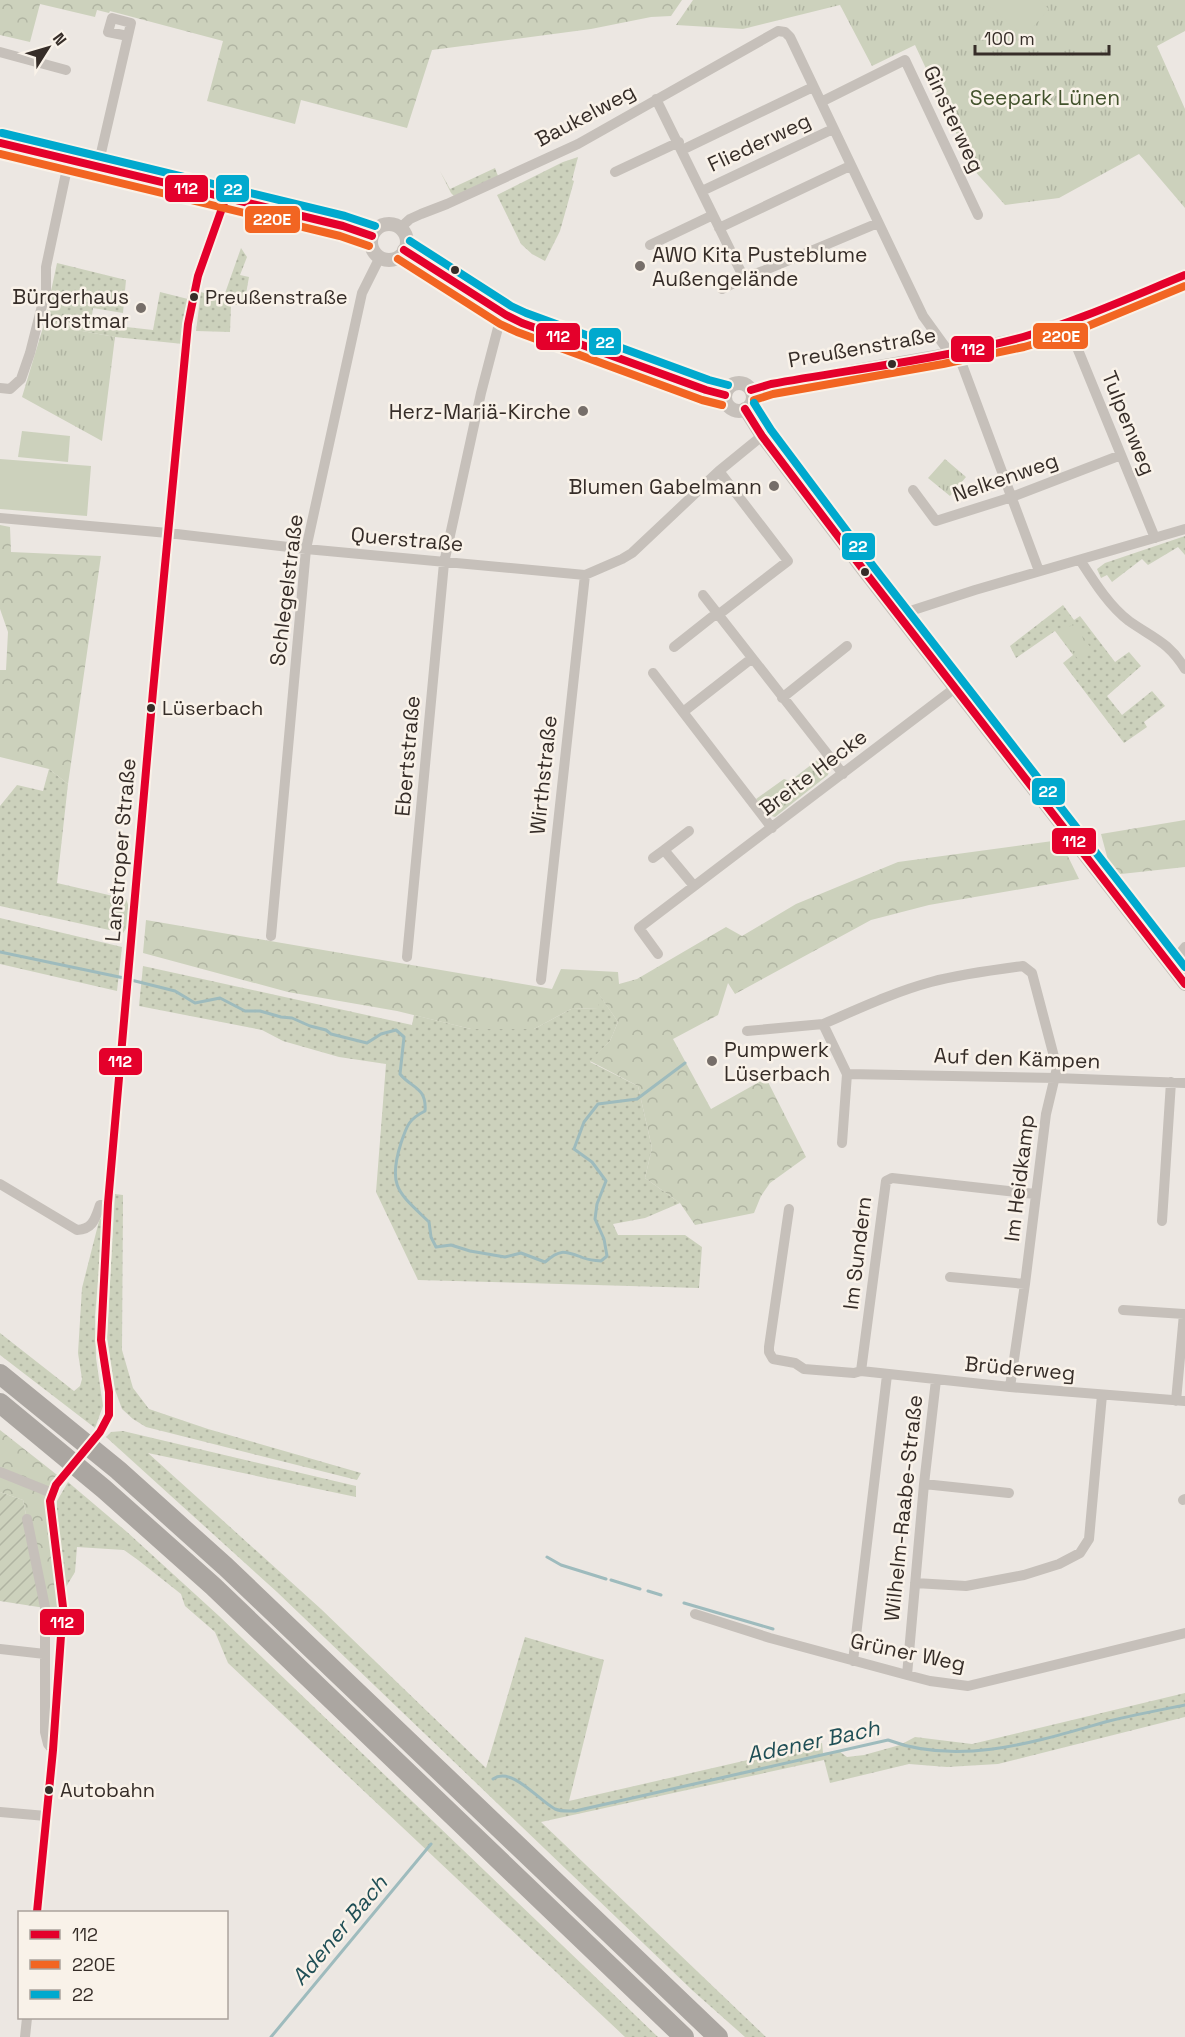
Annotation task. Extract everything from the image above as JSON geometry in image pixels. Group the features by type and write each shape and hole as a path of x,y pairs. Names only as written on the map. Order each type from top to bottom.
{"highway":[{"path":"0,1374 118,1470 218,1560 718,2037"},
{"path":"0,1403 104,1489 213,1586 684,2037"}],"street":[{"name":"Baukelweg","path":"400,228 421,214 578,144 778,31 785,32 790,38 813,87"},
{"path":"98,166 128,36"},
{"path":"0,52 66,70"},
{"name":"Ginsterweg","path":"820,102 905,60 978,215"},
{"path":"813,87 923,316 953,352 1012,497 1039,571"},
{"name":"Fliederweg","path":"615,172 813,87"},
{"name":"Fliederweg","path":"656,99 744,275"},
{"name":"Fliederweg","path":"702,191 833,129"},
{"path":"0,143 343,226 372,236"},
{"path":"0,388 10,389 21,379 30,353 46,290 46,267 69,159"},
{"path":"719,228 850,166"},
{"name":"Lanstroper Straße","path":"52,1492 100,1432 109,1415 110,1404 101,1340 108,1203 189,313 204,256 226,197"},
{"path":"650,245 713,215"},
{"path":"722,289 738,281 744,275 749,276 763,271 878,223"},
{"path":"390,224 400,228 406,238 401,255 391,260 380,257 372,248 372,236 375,231 390,224"},
{"path":"404,250 506,315 536,329 706,390 725,394"},
{"name":"Schlegelstraße","path":"271,936 306,549 362,293 380,257"},
{"name":"Preußenstraße","path":"751,390 771,384 953,352 1021,337 1066,323 1185,275"},
{"name":"Ebertstraße","path":"407,957 444,563 481,393 499,324 506,315"},
{"name":"Tulpenweg","path":"1066,323 1155,538"},
{"path":"734,384 744,384 751,390 752,401 745,409 735,410 727,404 725,394 734,384"},
{"path":"745,409 762,436 898,615 1185,984"},
{"name":"Querstraße","path":"0,518 168,533 444,563 585,574 632,553 719,471 762,436"},
{"name":"Nelkenweg","path":"913,490 936,521 1012,497 1121,454"},
{"path":"674,647 788,561 719,471"},
{"path":"898,615 1185,528"},
{"path":"1080,560 1120,613 1161,641 1185,669"},
{"name":"Wirthstraße","path":"541,980 585,574"},
{"path":"703,595 843,774"},
{"path":"782,698 847,646"},
{"path":"683,712 751,659"},
{"path":"653,673 772,828"},
{"name":"Breite Hecke","path":"658,954 639,928 955,688"},
{"path":"652,858 689,831"},
{"path":"664,850 694,886"},
{"path":"1185,947 1181,952 1185,960"},
{"path":"747,1031 823,1024 930,982 981,971 1023,966 1032,973 1057,1068 1056,1078"},
{"path":"823,1024 847,1074 842,1143"},
{"name":"Auf den Kämpen","path":"847,1074 1185,1083"},
{"name":"Im Heidkamp","path":"1010,1387 1046,1114 1056,1078"},
{"path":"1162,1221 1171,1082"},
{"name":"Im Sundern","path":"861,1371 886,1181 892,1178 1035,1194"},
{"path":"0,1184 77,1230 85,1229 93,1224 100,1205 108,1203"},
{"name":"Brüderweg","path":"789,1209 769,1347 770,1356 773,1359 795,1363 804,1369 854,1373 861,1371 1010,1387 1180,1401 1184,1314 1123,1310"},
{"path":"950,1277 1025,1284"},
{"path":"853,1661 887,1375"},
{"name":"Wilhelm-Raabe-Straße","path":"907,1675 936,1380"},
{"path":"915,1584 966,1586 996,1581 1059,1564 1083,1551 1089,1539 1102,1395"},
{"path":"0,1472 52,1492 50,1511 62,1585 63,1607 53,1750 37,1911"},
{"path":"924,1484 1009,1493"},
{"path":"27,1519 45,1607 45,1732 48,1744 53,1750"},
{"name":"Grüner Weg","path":"695,1614 853,1661 930,1681 968,1686 1185,1633"},
{"path":"0,1650 45,1654"},
{"path":"0,1812 46,1816"},
{"path":"26,2037 27,2019"}],"green space":[{"path":"0,0 682,0 671,16 651,17 591,29 432,50 407,128 301,100 295,124 207,101 223,41 110,11 109,13 97,10 95,17 40,4 30,42 0,35"},
{"name":"Seepark Lünen","path":"693,0 1185,0 1185,31 1157,46 1185,109 1185,208 1139,154 1059,198 1005,205 973,169 915,45 872,66 840,5 743,29 676,25"},
{"path":"983,0 1039,0 1049,9 1024,37"},
{"path":"578,157 560,231 545,261 532,254 521,244 497,195 563,162"},
{"path":"495,168 498,176 454,196 451,193 440,171 450,189"},
{"path":"241,248 247,257 240,275 249,277 244,305 231,305 230,332 196,331 201,292 223,299"},
{"path":"57,263 126,280 123,313 93,308 91,323 153,330 160,292 188,299 183,344 115,337 44,324"},
{"path":"44,324 115,337 102,441 22,397"},
{"path":"22,431 70,436 68,462 18,457"},
{"path":"0,459 91,466 87,516 0,509"},
{"path":"945,459 966,477 950,496 928,478"},
{"path":"0,525 10,527 11,552 101,556 68,784 49,769 0,757 0,670 6,670 8,632 0,609"},
{"path":"1185,536 1185,555 1178,547 1148,565 1142,559 1112,582 1107,575 1101,578 1097,569 1105,563"},
{"path":"1063,605 1074,620 1080,616 1115,662 1129,652 1141,666 1107,696 1122,715 1152,691 1165,706 1144,722 1147,727 1124,743 1063,663 1073,655 1055,631 1016,658 1010,646"},
{"path":"1073,624 1091,648 1078,659 1059,635"},
{"path":"820,758 829,770 828,775 775,817 768,815 756,799 784,779 790,781"},
{"path":"49,769 68,784 57,883 126,899 133,918 123,933 0,906 0,806 17,785 43,791"},
{"path":"1185,820 1185,867 1112,875 1101,834"},
{"path":"1060,840 1079,879 929,905 871,920 735,994 728,983 718,1015 673,1039 711,1109 766,1078 806,1157 770,1183 761,1196 754,1213 695,1225 680,1203 645,1178 652,1148 638,1086 590,1061 610,1041 618,1022 596,990 599,1008 571,1009 534,1029 471,1029 397,1011 288,992 143,953 146,920 552,989 561,969 618,972 619,984 637,979 726,927 742,936 796,904 898,862"},
{"path":"0,918 122,947 117,991 0,964"},
{"path":"143,966 412,1025 414,1015 471,1029 534,1029 571,1009 598,1008 595,988 618,1022 610,1041 590,1062 638,1086 652,1148 645,1178 680,1203 645,1218 613,1224 618,1235 685,1235 702,1247 699,1288 418,1280 376,1192 386,1064 339,1057 283,1041 262,1030 139,1006"},
{"path":"115,1194 123,1195 122,1350 133,1388 149,1409 208,1429 361,1473 357,1480 146,1427 122,1409 115,1390 107,1337"},
{"path":"102,1217 95,1316 96,1358 103,1406 95,1428 0,1355 0,1333 74,1391 80,1386 82,1379 78,1353 82,1288 99,1221"},
{"path":"0,1430 61,1478 52,1492 62,1610 45,1608 23,1500 0,1492"},
{"path":"123,1431 356,1486 356,1497 148,1453 321,1609 486,1768 525,1637 604,1660 569,1801 822,1743 823,1753 839,1751 847,1757 864,1755 900,1745 915,1737 972,1744 1185,1693 1185,1717 998,1764 947,1767 909,1764 830,1783 824,1760 541,1822 766,2037 745,2037 692,1990 277,1592 106,1437 111,1432"},
{"path":"68,1482 219,1616 658,2037 625,2037 228,1663 215,1632 185,1606 181,1594 138,1560 124,1550 77,1547 75,1572 66,1587 56,1519 57,1501"},
{"path":"0,1492 23,1500 45,1608 0,1601"}],"waterway":[{"name":"Lüserbach","path":"0,952 124,978"},
{"name":"Lüserbach","path":"131,980 175,991 195,1003 220,998 245,1011 260,1011 292,1018 326,1030 331,1034 367,1043 381,1034 396,1030 404,1037 400,1074 421,1092 425,1111 409,1123 405,1132 397,1158 396,1180 403,1196 429,1222 431,1237 436,1247 451,1245 505,1257 521,1253 545,1262 562,1252 601,1261 607,1256 604,1239 595,1219 597,1204 606,1181 592,1162 574,1149 584,1122 598,1104 637,1099 685,1063"},
{"path":"547,1557 561,1565 606,1579"},
{"path":"611,1580 640,1589"},
{"path":"648,1591 661,1595"},
{"path":"684,1603 773,1629"},
{"name":"Adener Bach","path":"493,1779 500,1776 516,1780 555,1809 575,1811 888,1740 915,1748 943,1751 999,1748 1185,1705"},
{"name":"Adener Bach","path":"271,2037 431,1844"}],"transit line":[{"name":"22","path":"2,133 345,216 375,226"},
{"name":"112","path":"0,143 343,226 372,236"},
{"name":"220E","path":"0,154 340,236 369,246"},
{"name":"112","path":"37,1911 53,1750 63,1607 50,1501 56,1485 100,1432 109,1415 109,1392 101,1340 108,1203 188,324 198,276 226,197"},
{"name":"22","path":"410,241 511,306 526,313 728,385"},
{"name":"112","path":"404,250 522,323 725,395"},
{"name":"220E","path":"398,259 500,324 517,332 702,400 722,405"},
{"name":"112","path":"751,390 771,384 961,352 1023,337 1084,316 1185,275"},
{"name":"220E","path":"754,400 773,394 943,364 1024,347 1071,333 1185,286"},
{"name":"22","path":"754,403 771,430 873,566 1185,967"},
{"name":"112","path":"745,409 762,436 865,572 1185,984"}],"place":[{"name":"AWO Kita Pusteblume Außengelände","path":"640,266"},
{"name":"Preußenstraße","path":"194,297"},
{"name":"Bürgerhaus Horstmar","path":"141,308"},
{"name":"Herz-Mariä-Kirche","path":"583,411"},
{"name":"Blumen Gabelmann","path":"774,486"},
{"name":"Lüserbach","path":"151,708"},
{"name":"Pumpwerk Lüserbach","path":"712,1061"},
{"name":"Autobahn","path":"49,1790"}]}
